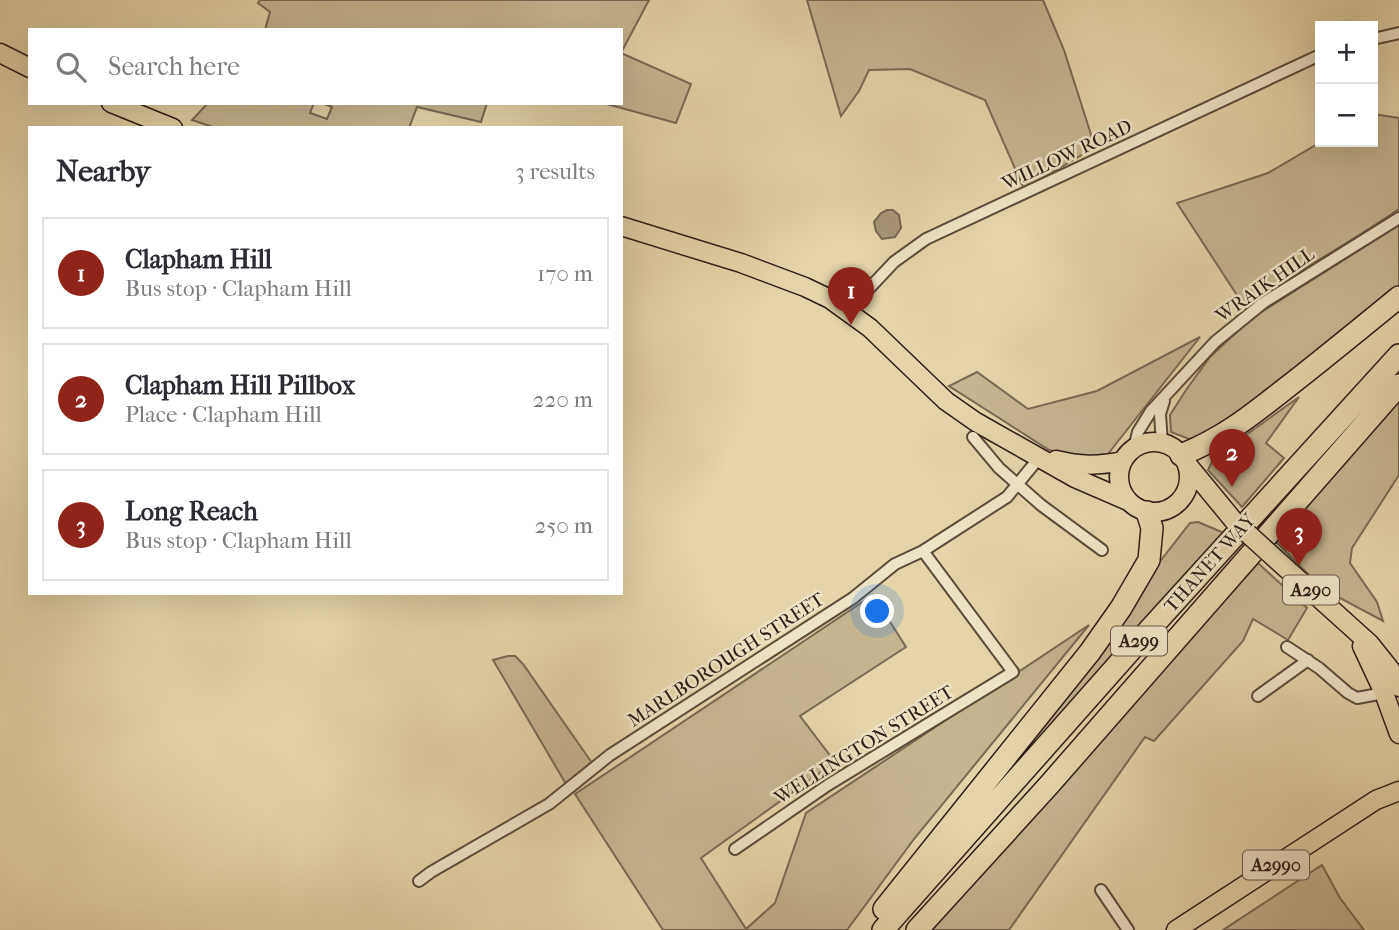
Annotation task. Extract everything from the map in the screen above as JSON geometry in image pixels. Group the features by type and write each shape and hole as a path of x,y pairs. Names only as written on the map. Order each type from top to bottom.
{"highway":[{"path":"1184,459 1229,432 1303,376 1399,297"},
{"name":"THANET WAY","path":"883,930 1130,651 1399,355"},
{"name":"THANET WAY","path":"917,930 1049,785 1399,385"},
{"path":"869,930 1113,621 1149,560 1152,528 1147,512"}],"main road":[{"path":"0,54 28,67"},
{"path":"116,105 168,126"},
{"path":"623,227 741,263 830,299 870,328 946,401 1009,442 1075,478 1147,512"},
{"path":"1038,456 1080,466 1096,466 1152,442 1162,443"},
{"name":"A290","path":"1162,443 1172,447 1184,459 1234,521 1370,645 1385,662 1399,734"},
{"path":"1128,501 1119,482 1129,454"},
{"path":"1179,503 1189,484 1184,459"},
{"name":"A290","path":"1147,512 1170,509 1179,503 1202,504 1234,521"},
{"name":"A2990","path":"1376,800 1399,776"},
{"name":"A2990","path":"1176,930 1376,800 1399,791"}],"street":[{"path":"1378,38 1399,33"},
{"name":"WILLOW ROAD","path":"847,312 894,262 926,239 1315,57"},
{"name":"WRAIK HILL","path":"1129,454 1143,421 1177,380 1215,342 1263,303 1399,218"},
{"path":"1162,443 1160,414 1164,398"},
{"path":"972,437 999,467 1041,505 1098,546 1103,533"},
{"name":"MARLBOROUGH STREET","path":"419,881 549,804 610,755 853,598 895,564 923,551 1007,497 1038,456"},
{"name":"WELLINGTON STREET","path":"735,849 828,785 1013,672 923,551"},
{"path":"1287,646 1357,698 1392,690"},
{"path":"1258,696 1308,660"},
{"path":"1101,890 1128,930"}],"shaded area":[{"path":"260,0 649,0 623,49 623,28 266,28 270,12 258,3"},
{"path":"807,0 1043,0 1064,50 1095,147 1024,189 985,100 910,69 869,70 859,91 841,116"},
{"path":"623,54 691,84 676,123 610,105 623,105"},
{"path":"206,105 313,105 310,113 327,119 332,107 327,105 486,105 481,122 417,107 410,126 210,126 192,120"},
{"path":"1378,115 1399,118 1399,209 1244,306 1177,203 1268,173 1315,146 1378,147"},
{"path":"887,210 893,210 899,215 901,228 895,237 882,239 874,222"},
{"path":"1399,225 1399,291 1211,434 1189,439 1171,432 1170,415 1186,390 1210,357 1252,318"},
{"path":"1200,337 1108,454 1089,460 1049,450 949,386 977,372 1028,409 1097,391"},
{"path":"1299,397 1266,443 1284,458 1242,507 1208,470 1214,458"},
{"path":"1399,401 1399,475 1352,548 1350,563 1377,602 1383,621 1323,589 1276,542"},
{"path":"1198,522 1224,533 971,819 1144,582 1190,523"},
{"path":"1258,563 1307,608 1288,640 1253,619 1243,641 1154,741 1145,737 1009,930 932,930"},
{"path":"873,595 906,647 800,716 835,762 701,858 746,929 775,903 806,813 1089,625 914,839 847,930 663,930 575,794"},
{"path":"515,656 523,664 592,763 566,784 493,660"},
{"path":"1322,865 1340,898 1364,930 1223,930"}],"place":[{"name":"Clapham Hill","path":"851,325"},
{"name":"Clapham Hill Pillbox","path":"1232,487"},
{"name":"Long Reach","path":"1299,566"}]}
